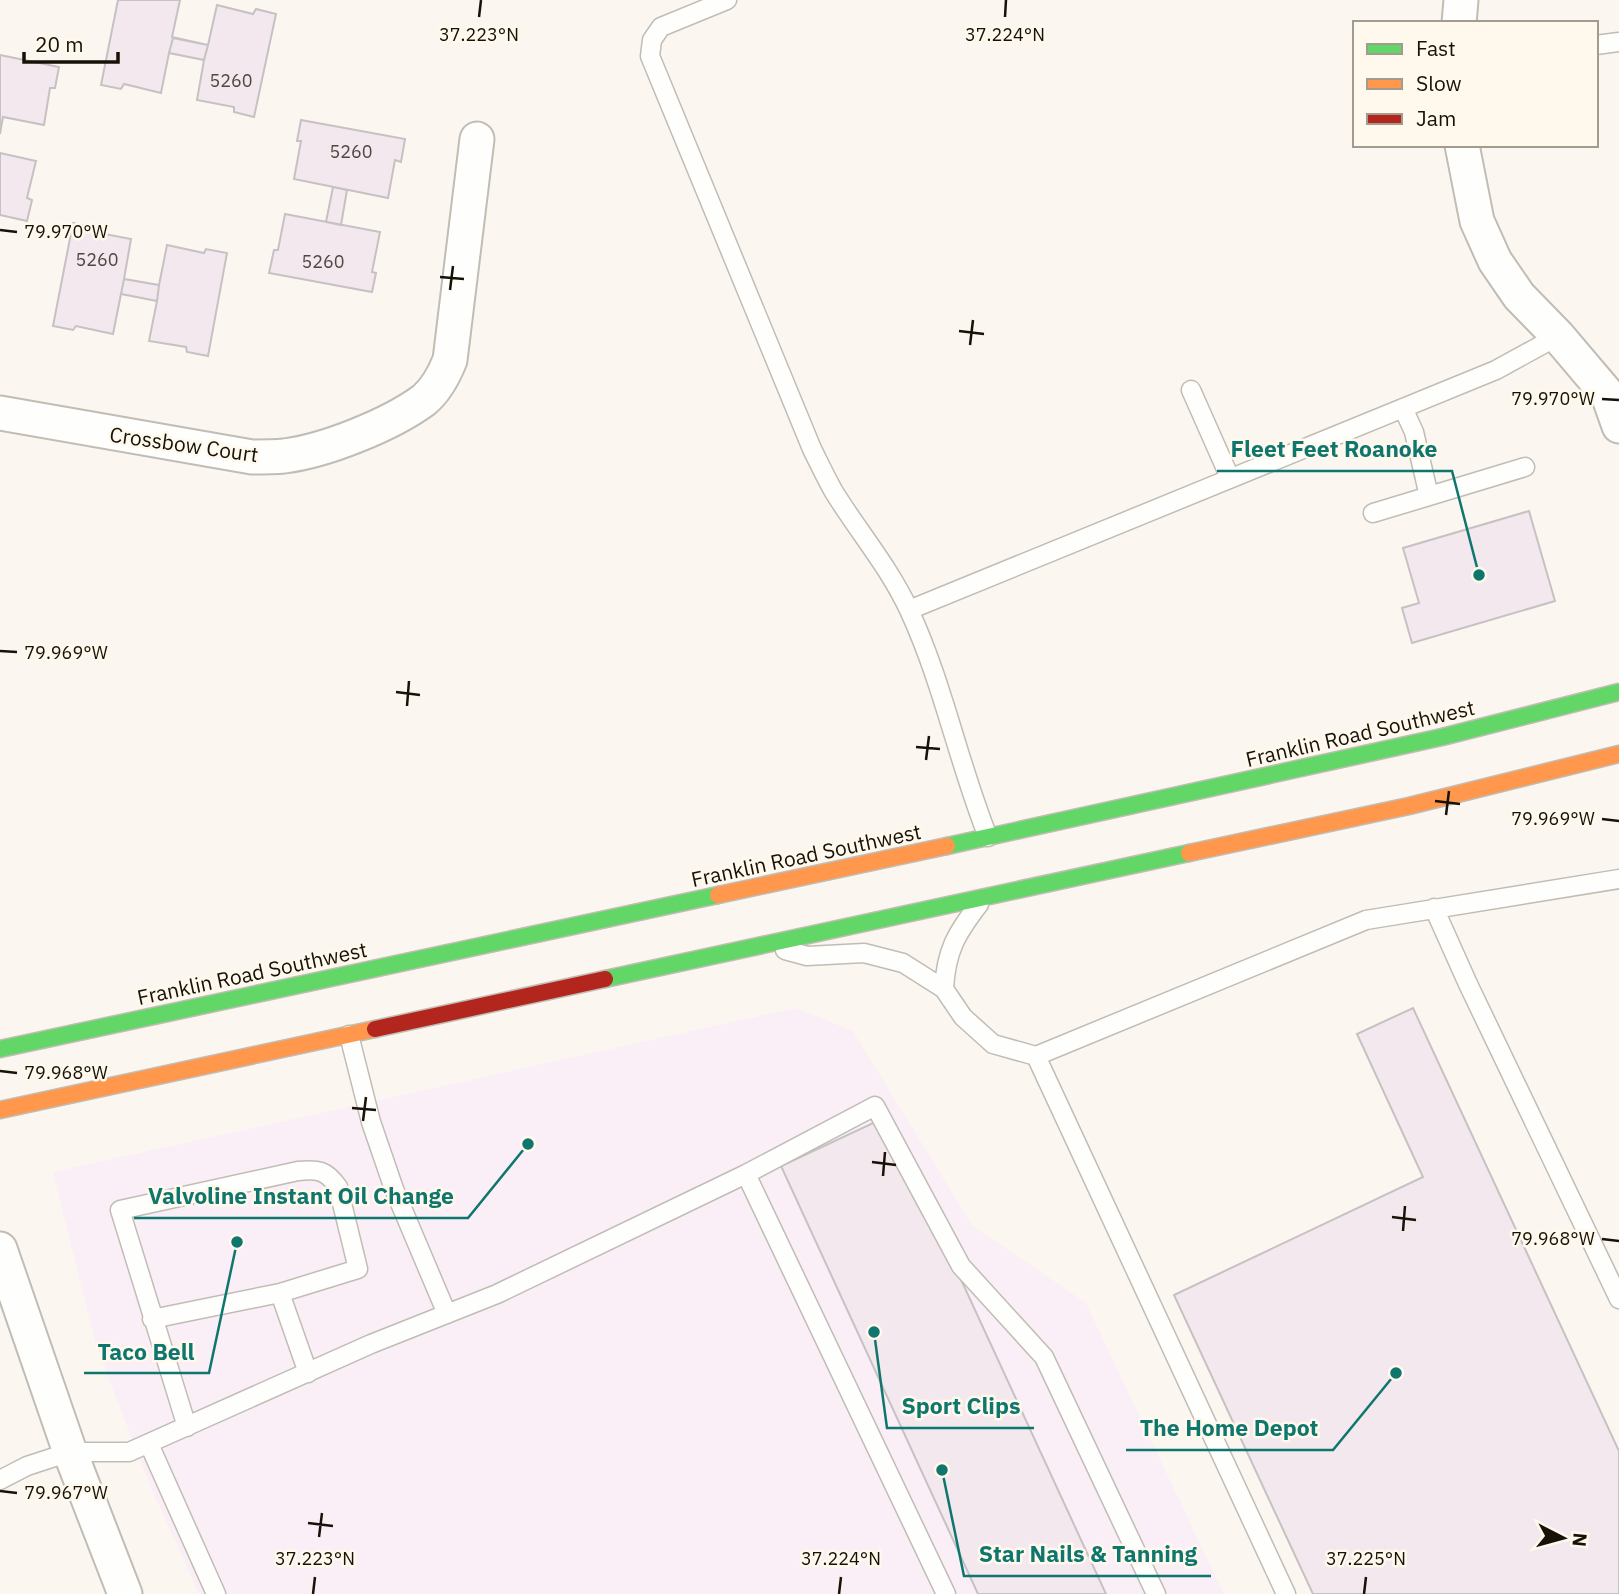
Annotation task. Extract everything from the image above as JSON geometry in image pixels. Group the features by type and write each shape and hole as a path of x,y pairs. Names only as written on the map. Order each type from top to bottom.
{"highway":[{"name":"Franklin Road Southwest","path":"0,1049 1429,740 1619,692"},
{"path":"0,1110 1409,806 1619,754"}],"street":[{"path":"1460,21 1461,0"},
{"name":"Crossbow Court","path":"0,413 251,457 285,456 325,446 377,426 424,399 441,382 450,360 477,139"},
{"path":"1462,147 1477,221 1494,261 1519,296 1613,392 1619,426"},
{"path":"0,1249 70,1452 125,1594"}],"lane":[{"path":"727,0 661,27 652,40 650,56 812,449 833,491 896,585 909,610 937,678 971,796 988,837"},
{"path":"1598,45 1619,42"},
{"path":"909,610 1496,370 1558,336"},
{"path":"1191,390 1230,478"},
{"path":"1404,408 1414,432 1429,496"},
{"path":"1373,513 1525,467"},
{"path":"765,945 807,956 864,953 903,963 944,989 963,1017 993,1044 1036,1056 1366,920 1619,879"},
{"path":"944,989 945,965 956,933 985,897"},
{"path":"1434,908 1619,1299"},
{"path":"349,1035 371,1122 394,1189 447,1314"},
{"path":"1036,1056 1286,1594"},
{"path":"0,1480 27,1466 70,1452 128,1452 149,1444 308,1373 497,1294 746,1174 875,1107 961,1266 1044,1357 1156,1594"},
{"path":"152,1319 280,1293 359,1269 338,1188 330,1177 316,1170 298,1171 120,1210 152,1319 187,1427"},
{"path":"746,1174 946,1594"},
{"path":"280,1293 308,1373"},
{"path":"149,1444 216,1594"}],"shaded area":[{"path":"796,1008 853,1031 972,1225 1086,1303 1224,1594 199,1594 151,1488 96,1346 53,1172"}],"building":[{"path":"118,0 180,0 172,37 208,45 204,60 169,53 161,93 124,84 121,89 101,85"},
{"path":"217,5 253,14 256,9 276,14 254,117 234,112 234,107 197,100 204,60 169,53 173,38 208,45"},
{"path":"0,55 59,67 55,88 50,88 44,125 3,117 0,134"},
{"path":"301,120 405,139 401,162 395,160 388,198 294,179 301,141 297,141"},
{"path":"0,153 36,161 27,198 32,200 27,221 0,215"},
{"path":"333,187 347,190 341,225 326,222"},
{"path":"285,214 380,232 372,272 376,273 372,292 269,273 274,250 278,250"},
{"path":"73,223 93,227 94,232 131,239 124,279 159,285 157,301 121,294 113,334 76,326 73,330 53,326"},
{"path":"167,245 204,253 206,249 227,253 208,356 187,352 186,347 149,341 157,301 121,294 124,279 159,285"},
{"path":"1529,511 1555,601 1412,643 1402,608 1419,603 1403,548"},
{"path":"1413,1008 1619,1451 1619,1594 1313,1594 1174,1295 1423,1177 1357,1034"},
{"path":"886,1117 1106,1594 978,1594 781,1166"}],"traffic: fast":[{"path":"947,846 1442,737 1619,692"},
{"path":"605,979 1189,853"},
{"path":"0,1049 718,895"}],"traffic: slow":[{"path":"1189,853 1409,806 1619,754"},
{"path":"718,895 947,846"},
{"path":"0,1110 375,1029"}],"traffic: jam":[{"path":"375,1029 605,979"}],"place":[{"name":"Fleet Feet Roanoke","path":"1479,575"},
{"name":"Valvoline Instant Oil Change","path":"528,1144"},
{"name":"Taco Bell","path":"237,1242"},
{"name":"Sport Clips","path":"874,1332"},
{"name":"The Home Depot","path":"1396,1373"},
{"name":"Star Nails & Tanning","path":"942,1470"}]}
